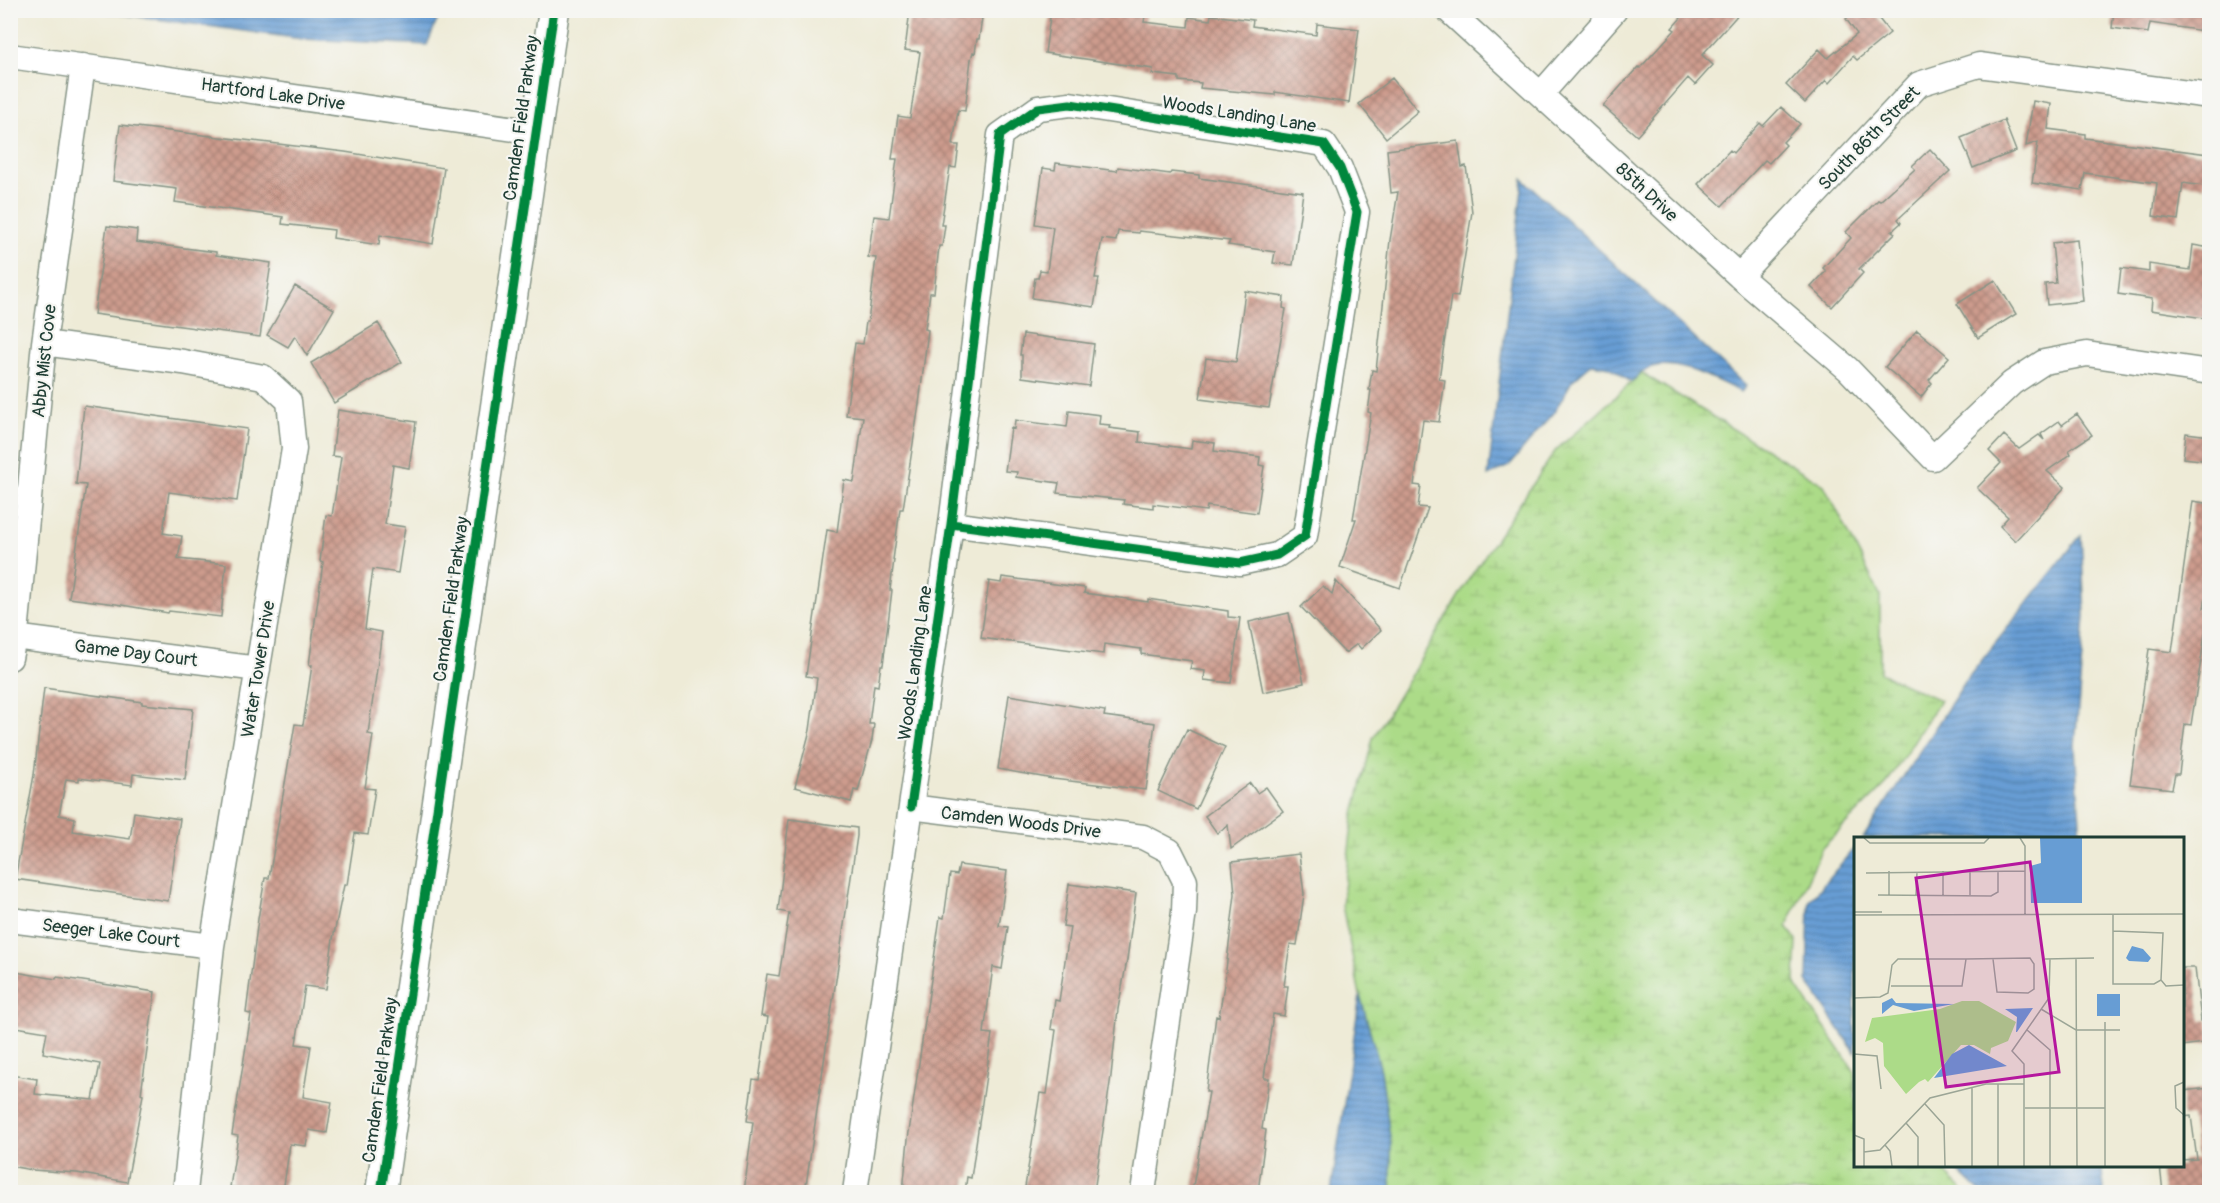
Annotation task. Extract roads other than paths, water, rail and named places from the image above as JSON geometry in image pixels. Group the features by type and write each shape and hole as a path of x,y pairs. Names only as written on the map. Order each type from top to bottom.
{"street":[{"name":"Camden Field Parkway","path":"381,1192 554,10"},
{"name":"85th Drive","path":"1448,10 1739,276 1848,369 1933,458 2012,383 2044,362 2087,354 2210,372"},
{"path":"1541,94 1615,10"},
{"name":"Hartford Lake Drive","path":"10,56 536,132"},
{"name":"South 86th Street","path":"1739,276 1919,84 1979,64 2210,96"},
{"name":"Abby Mist Cove","path":"12,647 44,343 83,66"},
{"name":"Woods Landing Lane","path":"911,807 951,524 1000,135 1038,108 1070,104 1324,144 1340,168 1357,212 1305,536 1277,555 1240,563 951,524"},
{"name":"Water Tower Drive","path":"44,343 183,362 263,377 289,401 294,449 212,946 185,1192"},
{"name":"Game Day Court","path":"12,647 258,669"},
{"path":"855,1192 911,807"},
{"name":"Camden Woods Drive","path":"911,807 1143,837 1170,850 1185,881 1184,912 1143,1192"},
{"name":"Seeger Lake Court","path":"10,920 212,946"}],"water":[{"path":"441,10 427,45 302,39 97,11"},
{"path":"1523,179 1746,386 1741,392 1692,370 1678,367 1664,365 1652,367 1631,382 1610,367 1591,364 1572,381 1555,411 1509,466 1488,476"},
{"path":"2081,535 2085,616 2075,747 2081,837 1864,837 1967,679"},
{"path":"1854,848 1854,1052 1807,981 1809,902"},
{"path":"1360,995 1381,1071 1391,1145 1391,1192 1331,1192"},
{"path":"1954,1167 2102,1167 2103,1192 1980,1192"}]}
